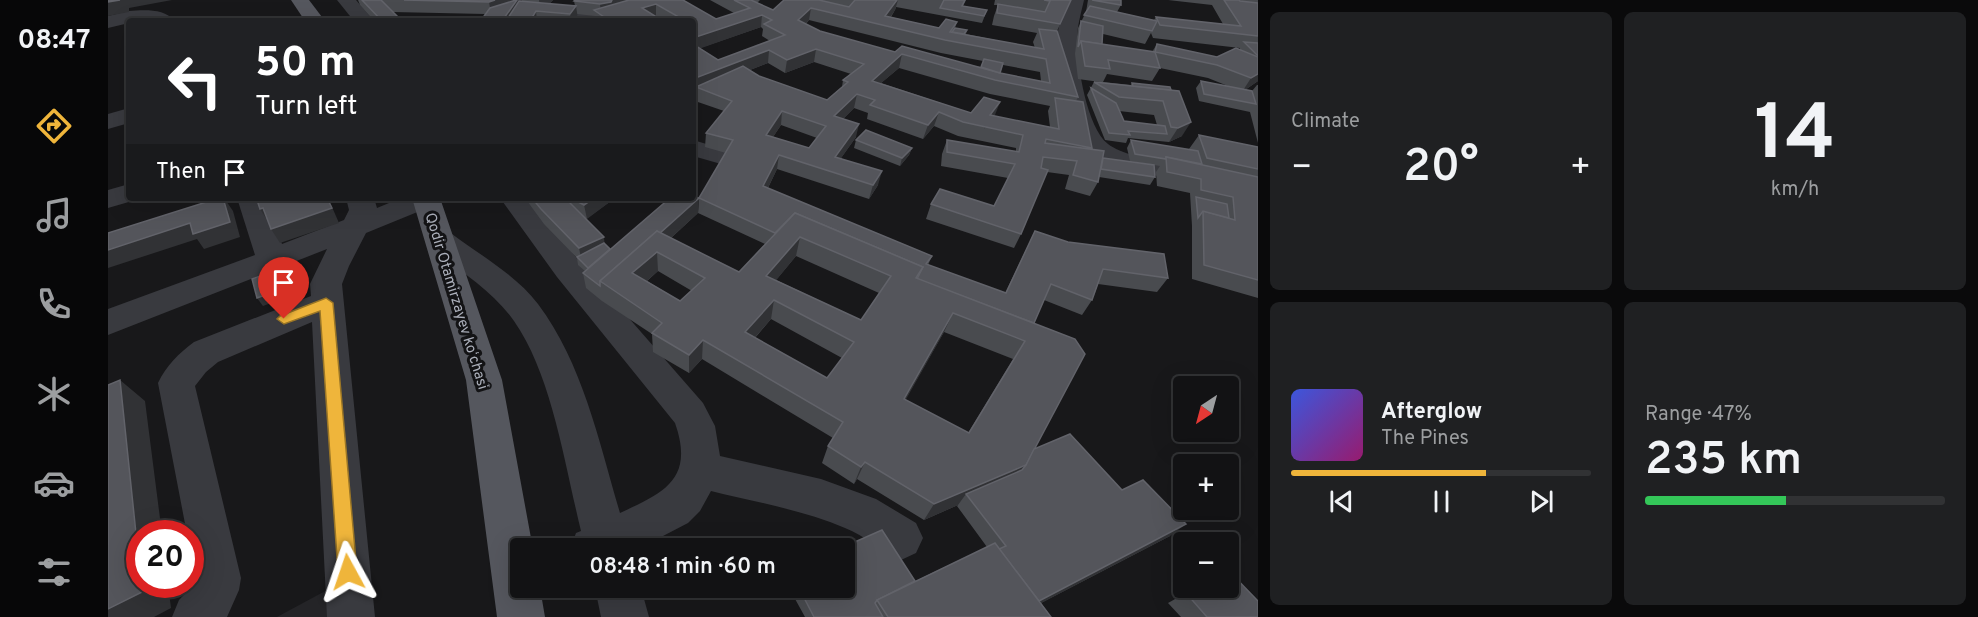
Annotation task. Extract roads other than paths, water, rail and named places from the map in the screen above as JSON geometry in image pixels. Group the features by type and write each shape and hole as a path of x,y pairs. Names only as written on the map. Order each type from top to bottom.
{"main road":[{"path":"300,0 313,18"},
{"name":"Qodir Otamirzayev koʻchasi","path":"427,201 484,380 510,538"}],"street":[{"path":"346,0 361,18"},
{"path":"604,18 617,13 630,0"},
{"path":"1075,0 1067,41 1070,79 1084,127 1093,144 1122,161 1258,188"},
{"path":"521,8 594,18"},
{"path":"131,18 143,16 160,18"},
{"path":"108,22 126,19"},
{"path":"108,122 126,116"},
{"path":"696,149 721,156"},
{"path":"108,199 126,194"},
{"path":"252,201 272,260"},
{"path":"108,322 272,260 358,212 411,201"},
{"path":"516,201 568,269 690,414 699,431 702,451 692,489 675,509 619,538"},
{"path":"351,617 326,284 358,212"},
{"path":"441,241 498,284 525,311 549,350 568,401 600,538"},
{"path":"196,617 207,607 217,592 218,578 176,383 193,362 206,352 326,303"},
{"path":"699,469 841,506 861,513 901,538"},
{"path":"620,598 625,617"}]}
